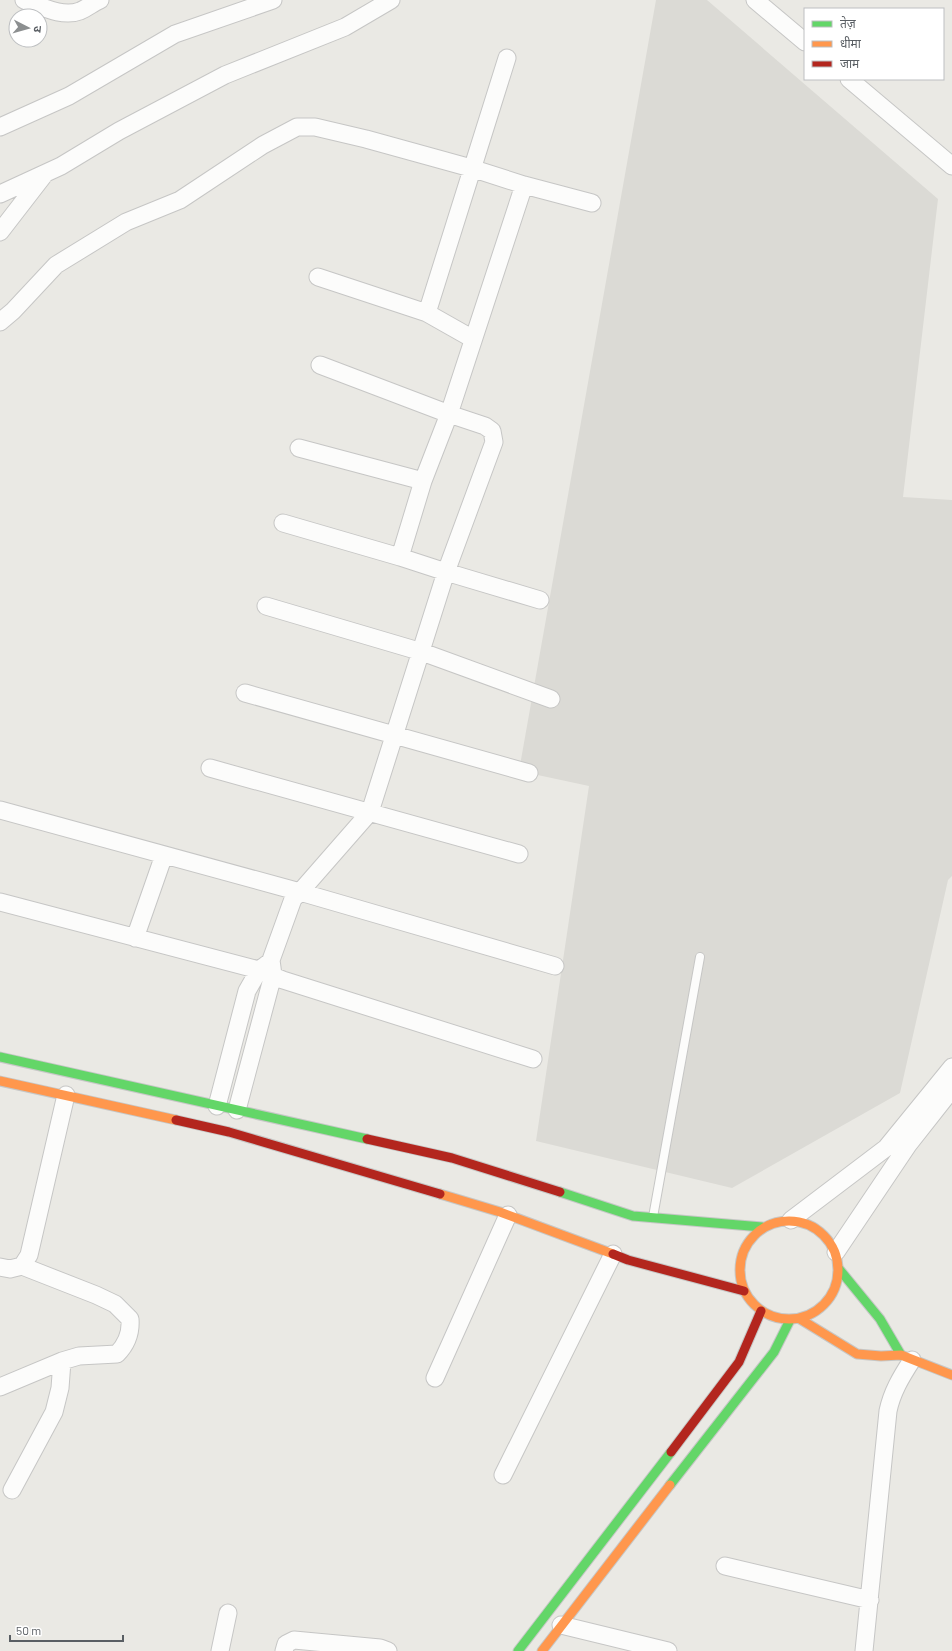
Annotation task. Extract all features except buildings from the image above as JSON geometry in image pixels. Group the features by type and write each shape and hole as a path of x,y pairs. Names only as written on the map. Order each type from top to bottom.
{"street":[{"path":"24,0 55,12 63,13 79,11 100,0"},
{"path":"0,127 69,96 175,34 273,0"},
{"path":"0,194 61,166 119,131 225,75 345,27 391,0"},
{"path":"755,0 804,41"},
{"path":"427,313 471,168 507,58"},
{"path":"850,80 952,166"},
{"path":"0,322 13,311 56,265 126,222 180,200 264,146 297,127 315,127 366,139 471,168 524,185 592,203"},
{"path":"0,232 46,173"},
{"path":"400,557 424,481 449,414 472,339 524,185"},
{"path":"318,277 427,313 472,339"},
{"path":"237,1110 268,968 293,899 370,812 396,736 446,572 494,442 492,431 485,426 449,414 320,365"},
{"path":"299,448 424,481"},
{"path":"283,523 540,600"},
{"path":"266,606 422,652 551,699"},
{"path":"245,693 529,773"},
{"path":"210,768 519,854"},
{"path":"0,810 300,892 555,966"},
{"path":"135,938 164,855"},
{"path":"0,902 135,938 268,968 283,980 533,1059"},
{"path":"216,1106 247,991 268,968"},
{"path":"0,1057 452,1158 633,1216 762,1228 791,1220 886,1148 952,1067"},
{"path":"0,1081 228,1132 508,1215 628,1260 744,1291"},
{"path":"836,1252 904,1150 952,1089"},
{"path":"22,1266 29,1255 66,1095"},
{"path":"435,1378 508,1215"},
{"path":"762,1228 750,1240 742,1256 740,1273 744,1291 761,1311 775,1318 790,1320 800,1319 815,1312 828,1301 836,1286 839,1269 836,1252 829,1239 818,1229 806,1222 791,1220"},
{"path":"503,1475 613,1254"},
{"path":"0,1267 10,1269 22,1266 96,1295 115,1304 130,1318 130,1330 127,1340 123,1349 117,1354 79,1356 62,1361 0,1387"},
{"path":"839,1269 880,1319 906,1357"},
{"path":"518,1651 728,1377 744,1352 761,1311"},
{"path":"800,1319 857,1354 906,1357 952,1375"},
{"path":"542,1651 774,1352 790,1320"},
{"path":"864,1651 888,1412 892,1394 906,1357"},
{"path":"12,1490 54,1412 60,1388 62,1361"},
{"path":"725,1566 870,1600"},
{"path":"567,1587 582,1598"},
{"path":"220,1651 228,1613"},
{"path":"561,1625 668,1651"},
{"path":"284,1651 286,1644 294,1640 382,1650"}],"lane":[{"path":"653,1218 700,956"}],"shaded area":[{"path":"656,0 707,0 938,199 903,497 952,500 952,876 948,880 900,1093 732,1188 536,1141 589,786 519,771"}],"traffic: fast":[{"path":"0,1057 367,1139"},
{"path":"560,1192 633,1216 762,1227"},
{"path":"839,1269 880,1319 901,1355"},
{"path":"670,1485 774,1352 790,1320"},
{"path":"518,1651 671,1452"}],"traffic: slow":[{"path":"0,1081 176,1120"},
{"path":"440,1194 500,1212 613,1254"},
{"path":"789,1221 808,1224 824,1235 835,1251 838,1270 835,1289 824,1305 808,1316 789,1319 770,1316 754,1305 743,1289 740,1270 743,1251 754,1235 770,1224 789,1221"},
{"path":"800,1319 857,1354 881,1356 901,1355 952,1375"},
{"path":"542,1651 670,1485"}],"traffic: jam":[{"path":"176,1120 229,1132 440,1194"},
{"path":"367,1139 452,1158 560,1192"},
{"path":"613,1254 628,1260 744,1291"},
{"path":"671,1452 739,1362 761,1311"}]}
